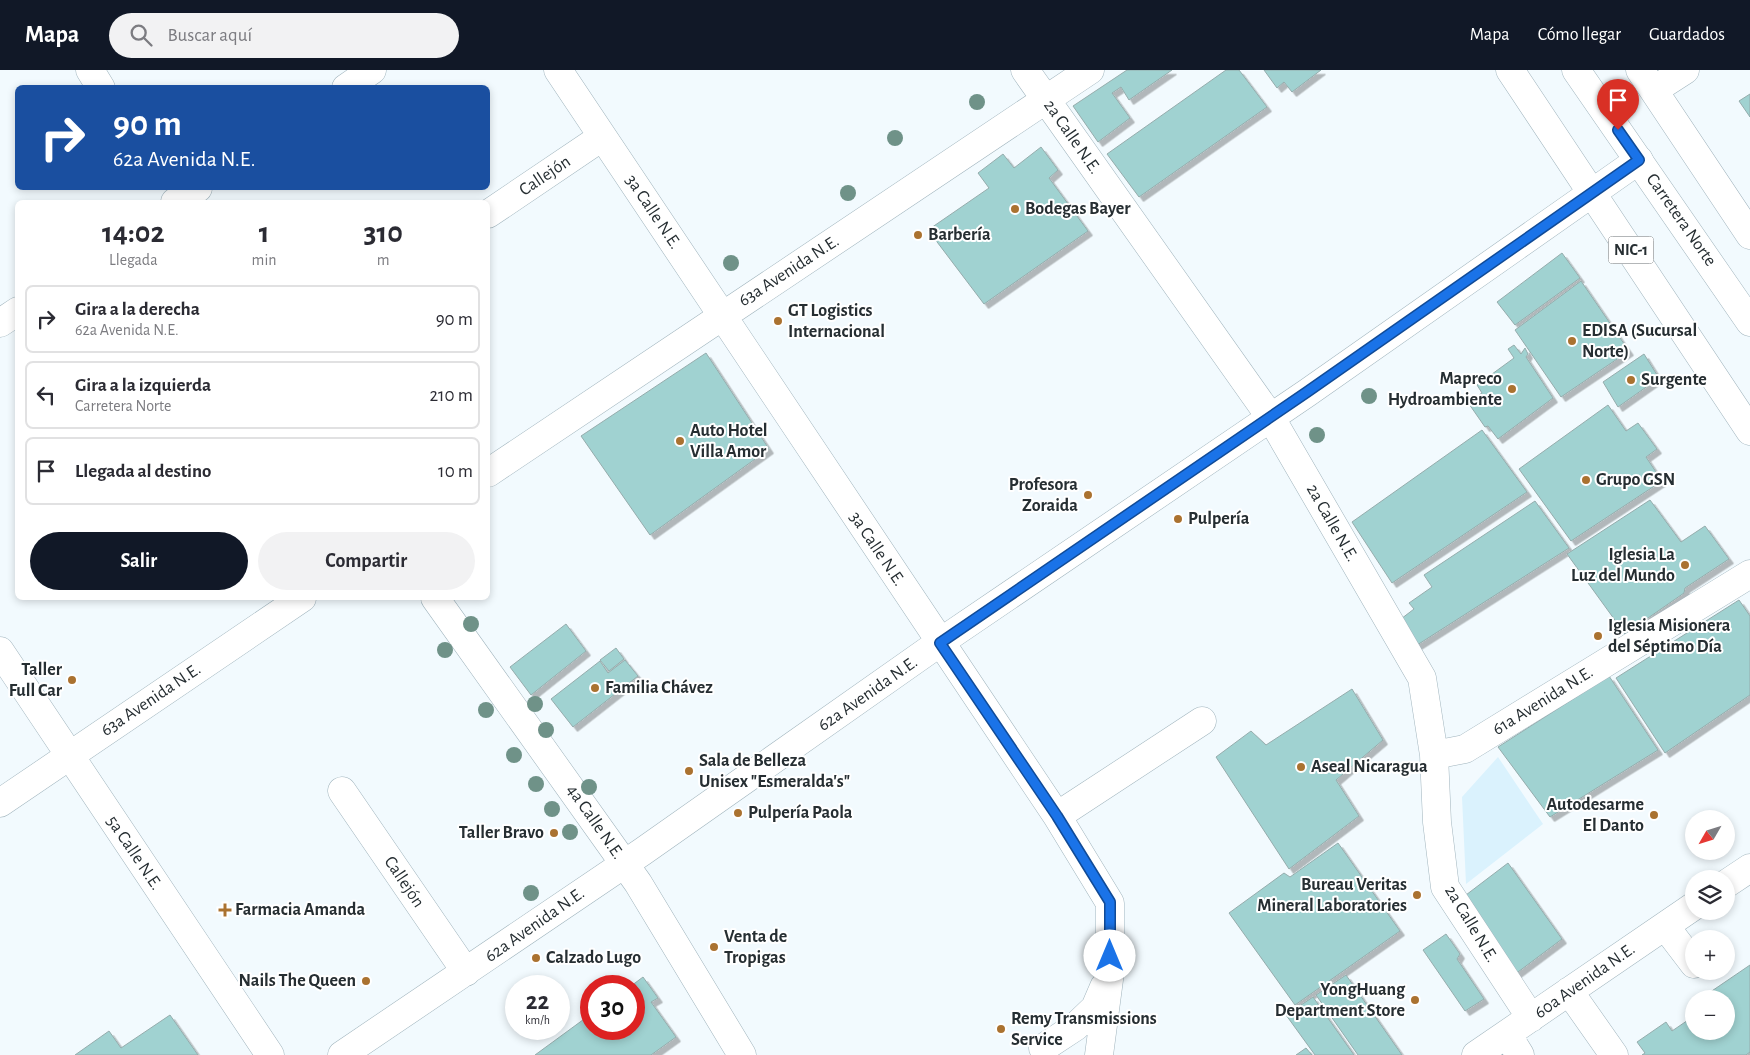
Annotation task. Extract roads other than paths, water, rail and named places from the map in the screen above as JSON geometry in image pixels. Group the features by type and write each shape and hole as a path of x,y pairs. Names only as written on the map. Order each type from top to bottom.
{"main road":[{"path":"90,70 99,85"},
{"path":"350,85 372,70"},
{"name":"3a Calle N.E.","path":"558,70 1057,816 1110,902 1110,972 1099,1055"},
{"name":"2a Calle N.E.","path":"1026,70 1271,418 1422,678 1434,755 1437,822 1445,888 1531,1018"},
{"name":"63a Avenida N.E.","path":"490,472 1090,70"},
{"name":"NIC-1","path":"1510,70 1750,431"},
{"name":"Carretera Norte","path":"1576,70 1750,322"},
{"path":"1686,70 1647,80 1745,218"},
{"name":"Callejón","path":"490,213 602,137"},
{"name":"62a Avenida N.E.","path":"342,1055 625,863 940,643 1271,418 1313,401 1452,303 1593,193 1639,160"},
{"path":"179,200 195,190"},
{"path":"0,323 15,313"},
{"name":"61a Avenida N.E.","path":"1434,755 1465,749 1750,574"},
{"name":"63a Avenida N.E.","path":"0,803 68,755 299,600"},
{"name":"4a Calle N.E.","path":"435,600 625,863 742,1055"},
{"name":"5a Calle N.E.","path":"0,651 270,1055"},
{"path":"1057,816 1202,721"},
{"name":"Callejón","path":"342,791 466,972"},
{"path":"1735,878 1750,868"},
{"name":"60a Avenida N.E.","path":"1476,1055 1513,1045 1531,1018 1685,912"},
{"path":"1665,926 1685,953"},
{"path":"1043,1053 1095,1008 1110,972"},
{"path":"1569,991 1614,1055"}],"place":[{"name":"Bodegas Bayer","path":"1015,209"},
{"name":"Barbería","path":"918,235"},
{"name":"GT Logistics Internacional","path":"778,321"},
{"name":"EDISA (Sucursal Norte)","path":"1572,341"},
{"name":"Surgente","path":"1631,380"},
{"name":"Mapreco Hydroambiente","path":"1512,389"},
{"name":"Auto Hotel Villa Amor","path":"680,441"},
{"name":"Grupo GSN","path":"1586,480"},
{"name":"Profesora Zoraida","path":"1088,495"},
{"name":"Pulpería","path":"1178,519"},
{"name":"Iglesia La Luz del Mundo","path":"1685,565"},
{"name":"Iglesia Misionera del Séptimo Día","path":"1598,636"},
{"name":"Taller Full Car","path":"72,680"},
{"name":"Familia Chávez","path":"595,688"},
{"name":"Aseal Nicaragua","path":"1301,767"},
{"name":"Sala de Belleza Unisex \"Esmeralda's\"","path":"689,771"},
{"name":"Pulpería Paola","path":"738,813"},
{"name":"Autodesarme El Danto","path":"1654,815"},
{"name":"Taller Bravo","path":"554,833"},
{"name":"Bureau Veritas Mineral Laboratories","path":"1417,895"},
{"name":"Farmacia Amanda","path":"225,910"},
{"name":"Venta de Tropigas","path":"714,947"},
{"name":"Calzado Lugo","path":"536,958"},
{"name":"Nails The Queen","path":"366,981"},
{"name":"YongHuang Department Store","path":"1415,1000"},
{"name":"Remy Transmissions Service","path":"1001,1029"}]}
